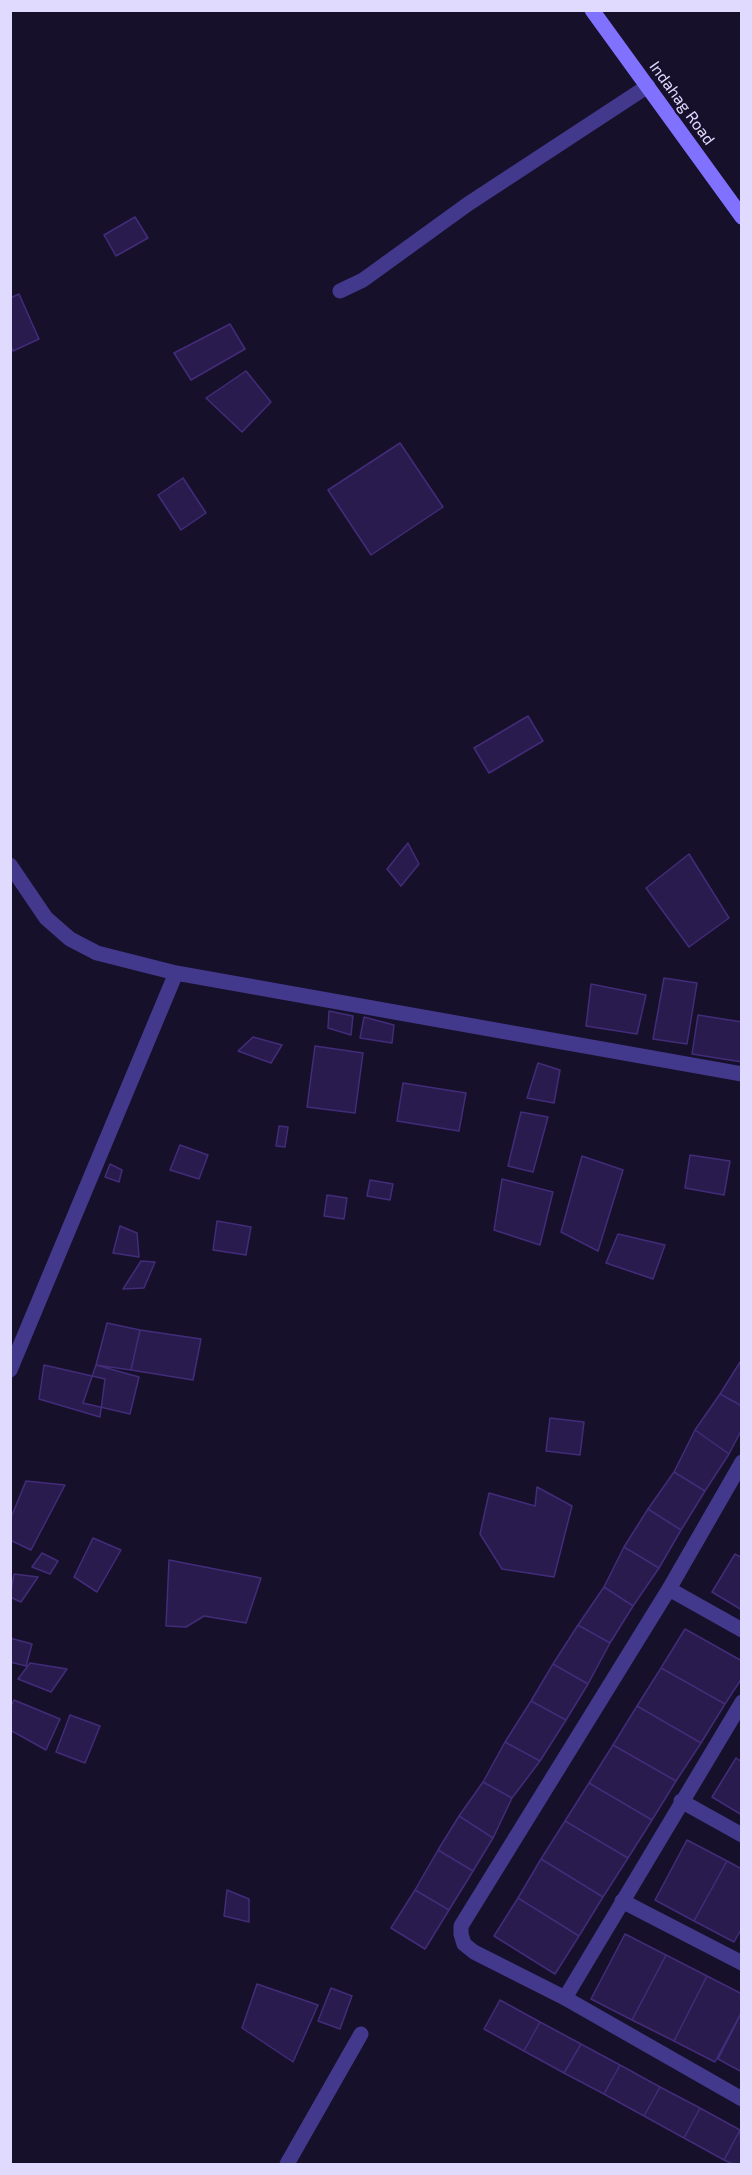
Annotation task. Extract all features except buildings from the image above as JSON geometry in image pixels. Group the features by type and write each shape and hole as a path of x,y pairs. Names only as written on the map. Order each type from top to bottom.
{"main road":[{"name":"Indahag Road","path":"592,10 741,218"}],"street":[{"path":"340,291 363,280 468,204 648,86"},
{"path":"10,866 46,918 70,939 97,953 176,973 741,1074"},
{"path":"10,1370 176,973"},
{"path":"741,1462 669,1589 461,1926 464,1944 474,1952 565,1998 741,2099"},
{"path":"669,1589 741,1630"},
{"path":"565,1998 741,1702"},
{"path":"681,1802 741,1835"},
{"path":"622,1901 741,1963"},
{"path":"287,2164 361,2034"}]}
